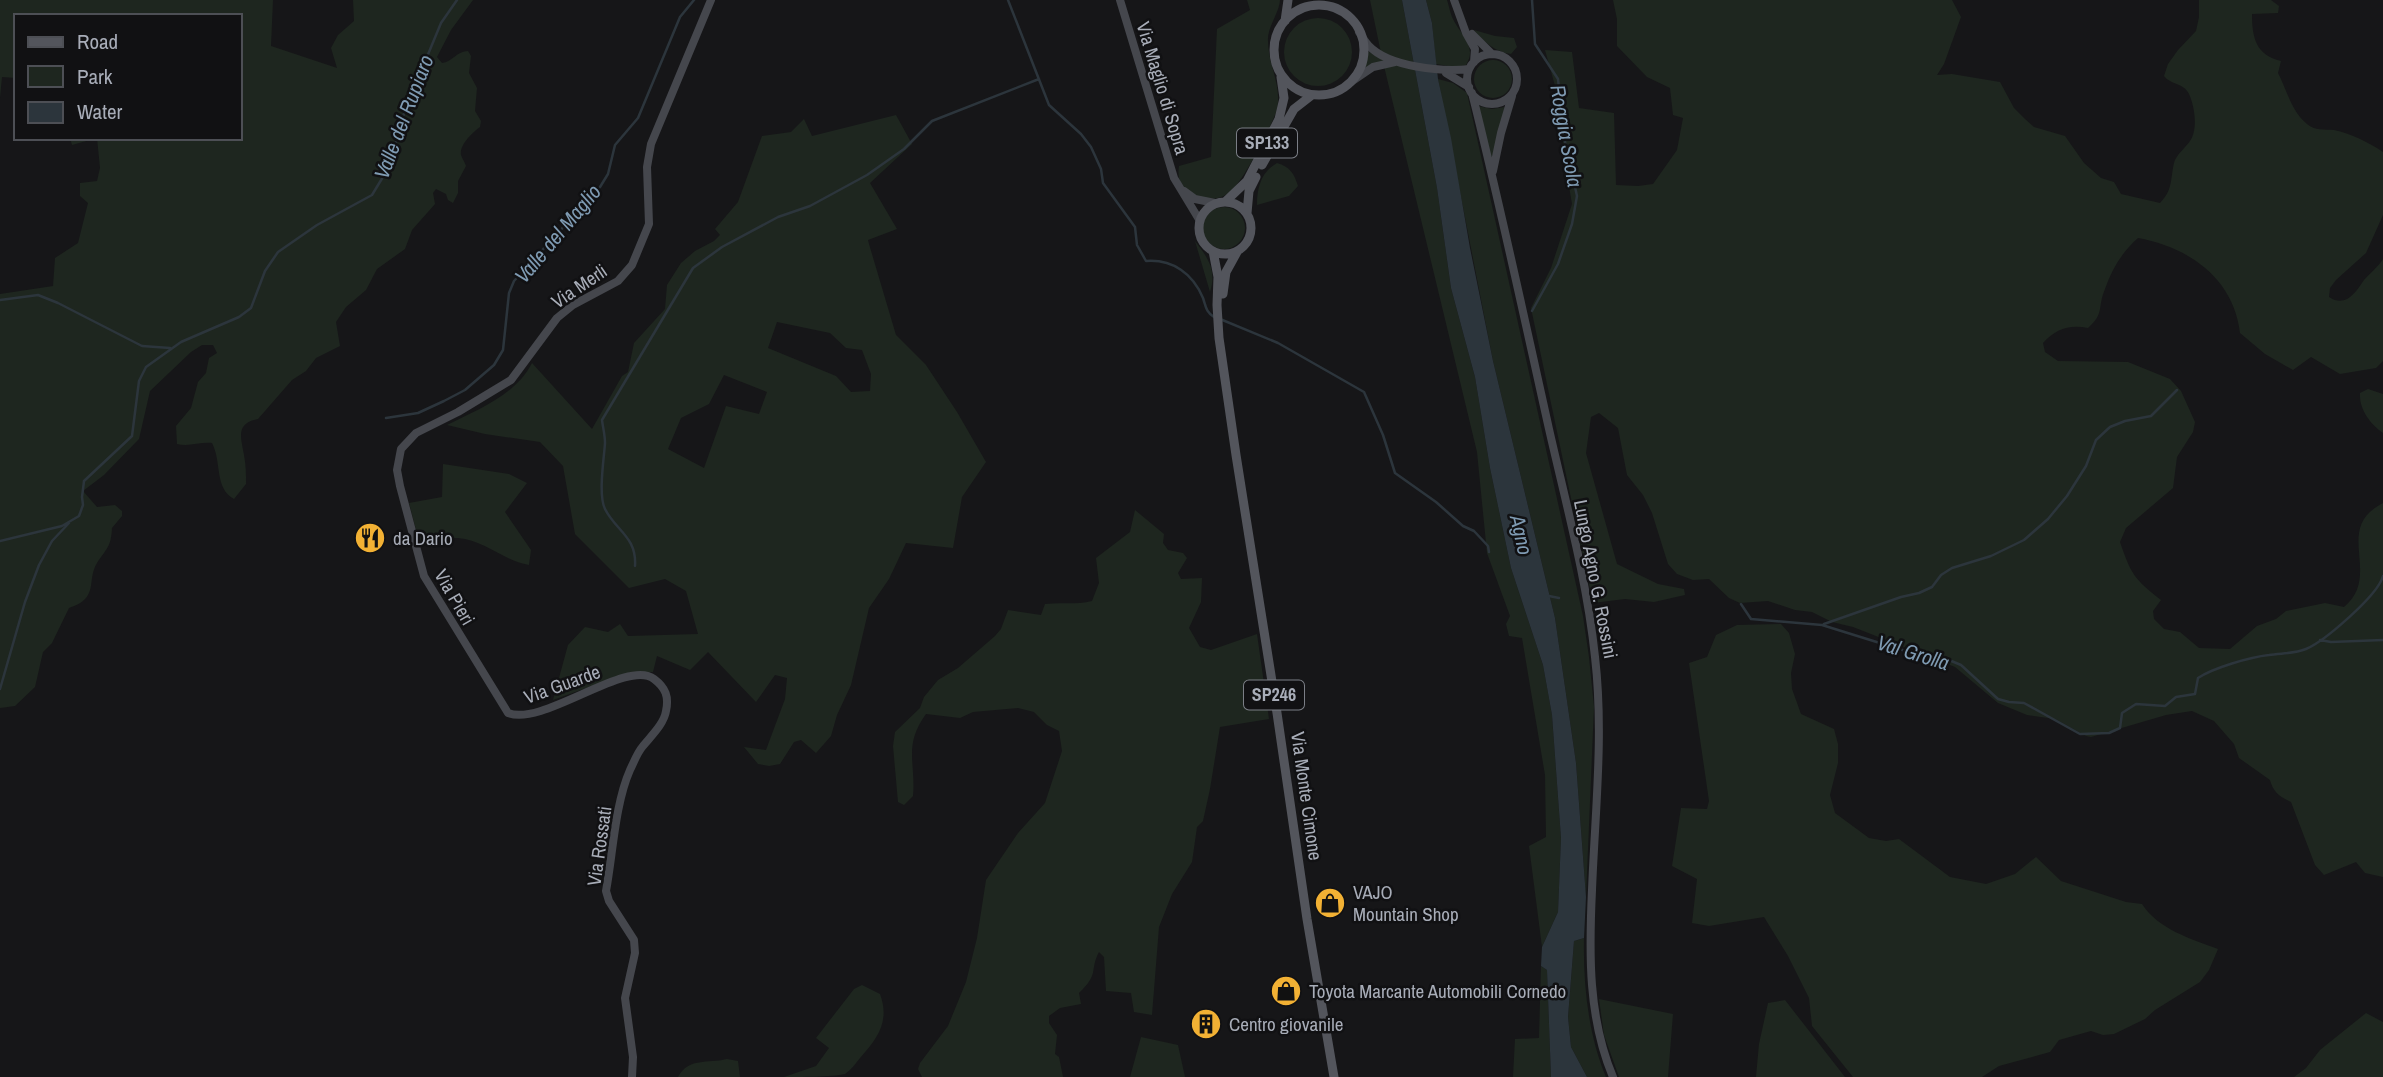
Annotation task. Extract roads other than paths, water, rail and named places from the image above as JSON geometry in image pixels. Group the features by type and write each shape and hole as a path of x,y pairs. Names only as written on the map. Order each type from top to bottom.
{"main road":[{"name":"SP133","path":"1226,201 1247,181 1279,119 1284,98 1274,47 1277,33 1284,21 1288,0"},
{"path":"1318,0 1342,12 1352,20 1359,32 1363,58 1359,71 1351,82"},
{"path":"1284,21 1305,8 1329,7"},
{"path":"1281,75 1300,91 1312,95"},
{"name":"SP133","path":"1247,212 1252,184 1293,109 1312,95 1326,95 1351,82"},
{"path":"1200,221 1203,214 1215,203 1234,203 1247,212"},
{"name":"SP246","path":"1237,252 1248,242 1251,234 1247,212"},
{"name":"SP246","path":"1200,221 1200,237 1213,251"},
{"path":"1213,251 1229,254 1237,252"},
{"name":"Via Monte Cimone","path":"1213,251 1217,266 1219,338 1236,455 1334,1077"},
{"name":"Via Monte Cimone","path":"1218,312 1222,306 1226,272 1237,252"}],"street":[{"name":"Via Merli","path":"458,412 511,380 557,318 573,305 618,281 632,265 649,224 647,167 650,144 711,0"},
{"name":"Via Maglio di Sopra","path":"1120,0 1176,185 1200,221"},
{"name":"Lungo Agno G. Rossini","path":"1454,0 1475,49 1470,90 1493,174 1590,617 1598,691 1600,752 1590,933 1591,968 1594,1007 1602,1050 1613,1077"},
{"name":"Lungo Agno G. Rossini","path":"1462,22 1492,54 1505,58 1515,69 1517,77 1493,174"},
{"path":"1359,32 1368,45 1379,53 1398,61 1456,74 1484,102 1492,104 1507,99 1513,93"},
{"path":"1456,74 1485,55 1492,54"},
{"path":"1351,82 1373,67 1398,61"},
{"path":"1176,185 1195,199 1215,203"},
{"name":"Via Pieri","path":"458,412 415,433 401,449 397,470 424,576 496,697"},
{"name":"Via Guarde","path":"496,697 508,713 517,716 533,713 620,680 647,675"},
{"name":"Via Rossati","path":"632,1077 633,1057 625,998 635,953 634,940 609,901 606,891 621,800 629,773 640,749 666,715 668,697 660,683 647,675"}],"water":[{"name":"Agno","path":"1402,0 1426,0 1432,23 1438,79 1493,361 1555,618 1576,763 1586,897 1584,938 1574,941 1568,1017 1571,1047 1587,1077 1551,1077 1547,970 1541,966 1542,947 1558,912 1561,838 1552,715 1543,665 1511,568 1490,468 1475,377 1451,288 1437,188"}],"waterway":[{"name":"Valle del Rupiaro","path":"0,541 62,526 79,516 83,505 84,481 132,436 139,381 146,367 181,342 239,317 251,308 265,271 278,252 317,225 372,195 389,167 405,110 441,23 457,0"},
{"name":"Valle del Maglio","path":"386,418 418,413 444,401 465,390 494,365 503,350 509,293 514,281 600,187 608,174 615,145 638,118 680,17 694,0"},
{"path":"1008,0 1049,105 1081,134 1091,147 1101,169 1103,183 1135,227 1137,245 1146,261 1165,263 1188,275 1214,317"},
{"name":"Roggia Scola","path":"1532,0 1535,44 1558,79 1564,137 1577,196 1572,224 1558,264 1532,311"},
{"path":"635,566 633,548 603,503 605,443 602,420 693,268 722,247 778,217 810,206 867,175 904,149 932,121 1039,79"},
{"path":"0,300 38,295 142,346 170,348"},
{"path":"1220,319 1278,343 1364,392 1383,435 1395,473 1436,502 1463,526 1474,531 1488,546 1489,552"},
{"path":"1824,624 1919,593 1932,587 1941,575 1952,568 1991,556 2024,540 2048,519 2067,496 2086,466 2096,440 2110,427 2151,416 2177,390"},
{"path":"0,689 25,602 39,565 52,541 69,523"},
{"name":"Val Grolla","path":"1741,604 1751,619 1822,625 1912,653 1949,660 1961,665 1998,699 2024,703 2080,734 2109,733 2120,728 2122,713 2136,704 2165,706 2176,697 2195,694 2198,678 2213,670 2252,658 2301,651 2315,644 2361,605 2372,594 2383,576"},
{"name":"Val Grolla","path":"1549,596 1559,598"},
{"path":"2320,640 2383,640"}],"place":[{"name":"da Dario","path":"370,538"},
{"name":"VAJO Mountain Shop","path":"1330,903"},
{"name":"Toyota Marcante Automobili Cornedo","path":"1286,991"},
{"name":"Centro giovanile","path":"1206,1024"}]}
